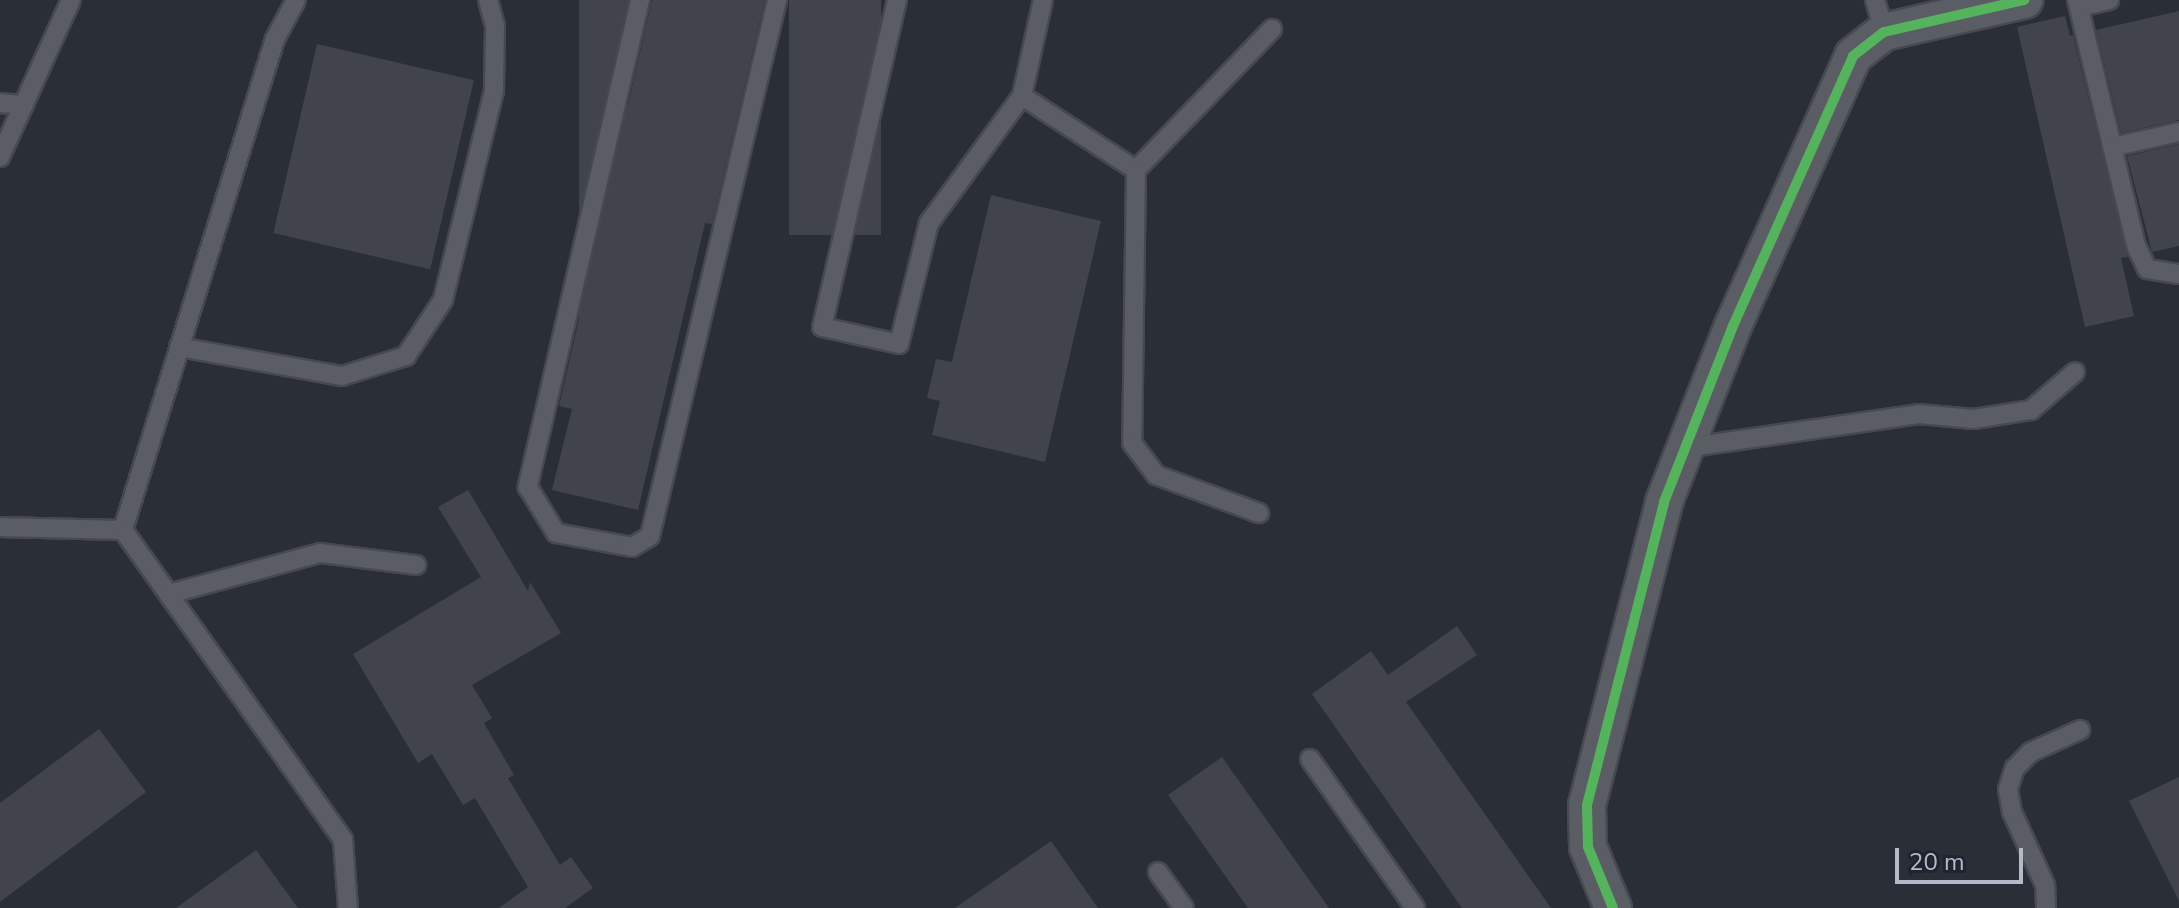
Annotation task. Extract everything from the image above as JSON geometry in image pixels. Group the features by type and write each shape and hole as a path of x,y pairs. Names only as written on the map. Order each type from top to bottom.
{"street":[{"path":"1613,908 1588,847 1587,805 1664,502 1733,326 1853,56 1880,16 2024,0"}],"lane":[{"path":"0,157 71,0"},
{"path":"123,530 275,39 296,0"},
{"path":"179,347 342,376 406,356 443,300 494,90 495,26 488,0"},
{"path":"640,0 528,487 556,533 632,547 650,536 777,0"},
{"path":"897,0 822,327 899,344 929,223 1022,96 1043,0"},
{"path":"2109,0 2078,4 2136,246 2147,269 2179,274"},
{"path":"1259,513 1156,475 1132,443 1136,170 1272,29"},
{"path":"1022,96 1136,170"},
{"path":"0,103 24,105"},
{"path":"2112,147 2179,132"},
{"path":"1684,448 1919,414 1974,419 2031,410 2075,372"},
{"path":"0,527 123,530"},
{"path":"123,530 343,840 348,908"},
{"path":"169,594 320,553 416,565"},
{"path":"2046,908 2045,885 2012,812 2008,789 2015,768 2031,752 2080,730"},
{"path":"1310,759 1415,908"},
{"path":"1158,872 1184,908"}],"building":[{"path":"579,0 628,0 628,400 579,400"},
{"path":"652,0 765,0 712,224 705,223 638,510 552,490 572,409 559,406"},
{"path":"789,0 881,0 881,235 789,235"},
{"path":"2179,11 2179,120 2121,133 2096,30"},
{"path":"2065,16 2070,36 2073,35 2128,257 2121,258 2134,316 2085,327 2017,27"},
{"path":"317,44 474,80 430,269 273,233"},
{"path":"2179,144 2179,246 2152,252 2127,156"},
{"path":"991,195 1101,221 1045,462 932,435 940,401 927,398 936,359 952,362"},
{"path":"468,490 528,591 530,582 561,633 472,685 492,718 484,723 514,775 508,778 560,865 571,857 593,888 565,908 499,908 528,887 475,798 463,805 432,754 418,763 353,654 481,577 438,507"},
{"path":"1457,626 1477,655 1406,702 1551,908 1462,908 1312,694 1371,651 1388,675"},
{"path":"99,729 146,792 0,902 0,803"},
{"path":"1222,757 1329,908 1248,908 1168,795"},
{"path":"2179,777 2179,901 2129,801"},
{"path":"1051,841 1098,908 955,908"},
{"path":"256,850 298,908 176,908"}],"cycle path":[{"path":"1613,908 1588,847 1587,805 1664,502 1733,326 1853,56 1884,32 2024,0"}]}
